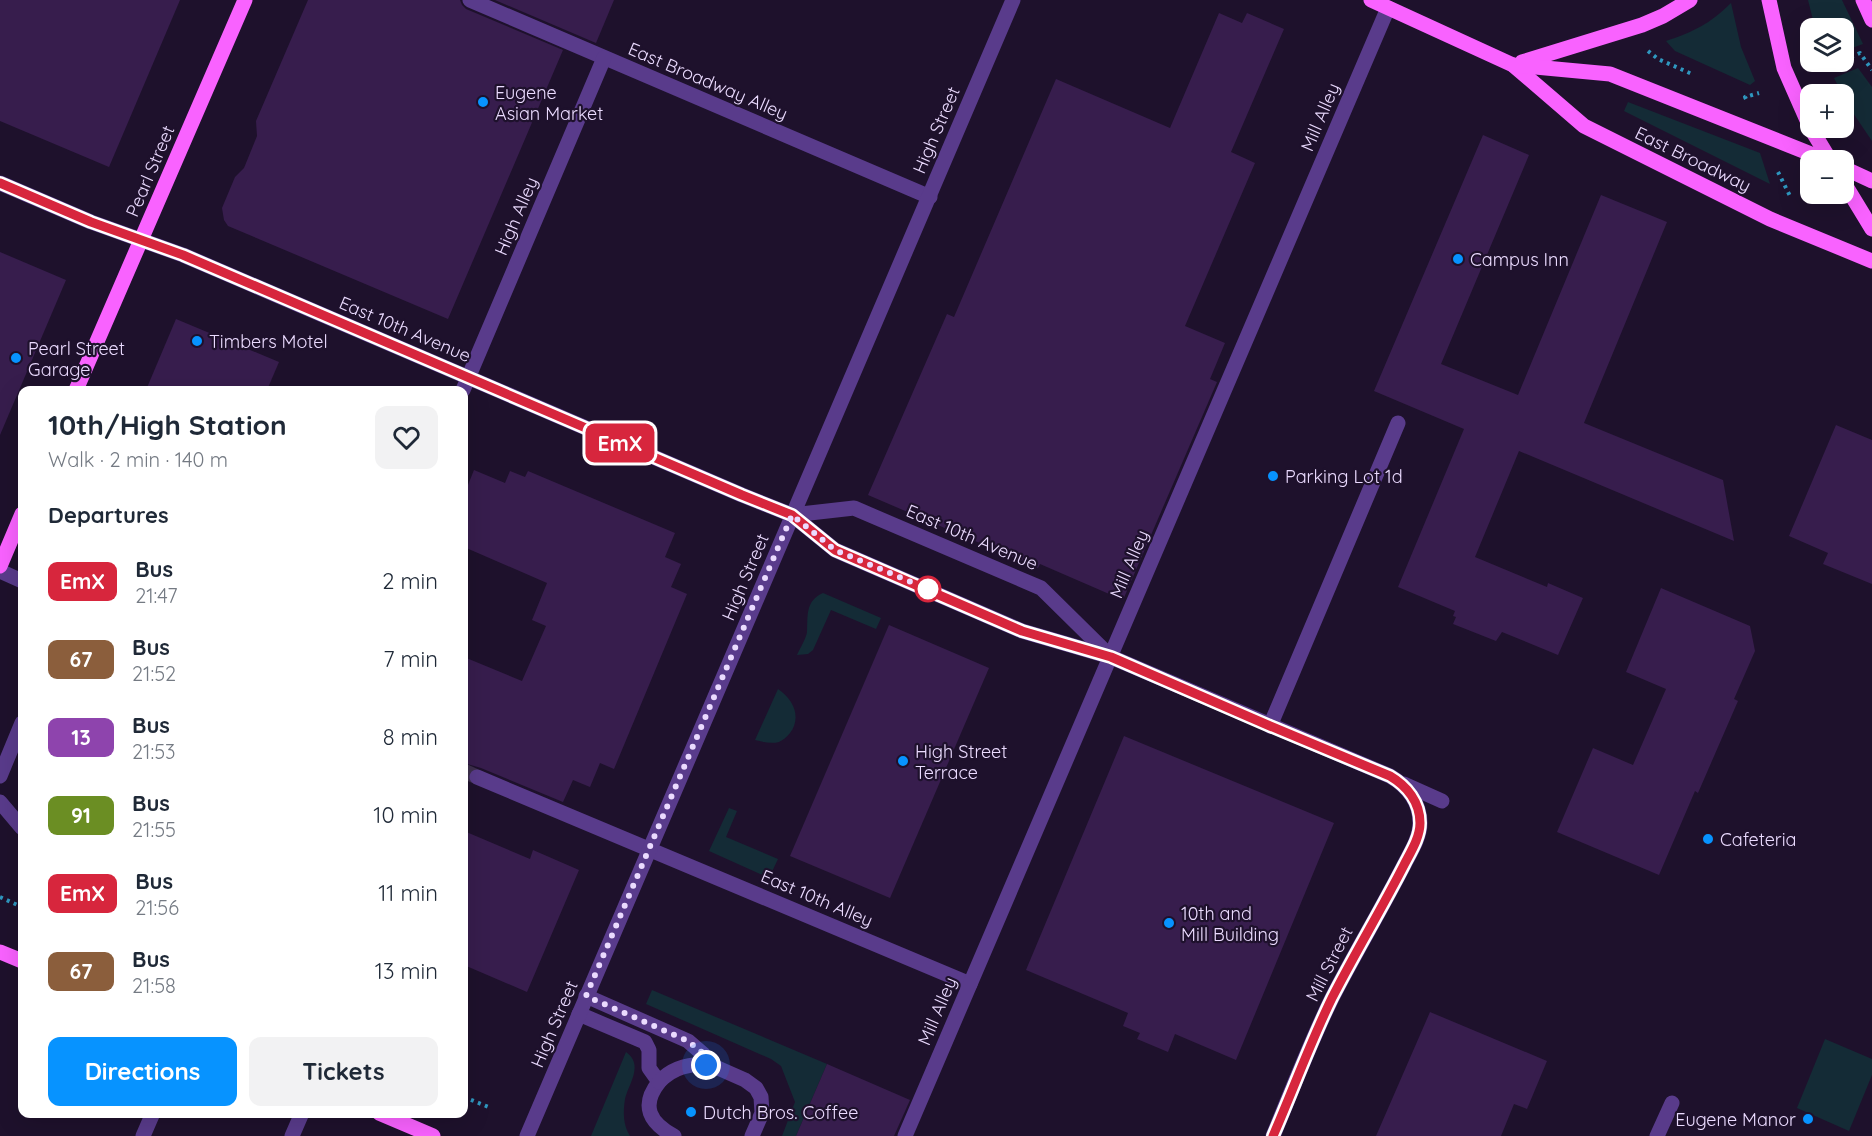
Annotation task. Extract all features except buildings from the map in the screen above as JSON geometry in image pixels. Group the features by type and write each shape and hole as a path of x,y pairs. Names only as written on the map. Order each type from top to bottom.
{"main road":[{"name":"Pearl Street","path":"78,386 245,0"},
{"name":"East Broadway","path":"1371,0 1513,65 1584,126 1770,219 1872,261"},
{"path":"1513,65 1642,25 1690,0"},
{"path":"1768,0 1784,68 1823,150"},
{"path":"1863,0 1872,20"},
{"name":"East Broadway","path":"1513,65 1610,74 1803,150"},
{"path":"1854,172 1872,180"},
{"path":"1854,199 1872,229"},
{"path":"0,566 18,523"},
{"path":"0,952 18,960"},
{"path":"391,1118 433,1136"}],"street":[{"name":"East Broadway Alley","path":"470,0 930,196"},
{"name":"High Street","path":"527,1136 1013,0"},
{"name":"Mill Alley","path":"905,1136 1388,8"},
{"name":"High Alley","path":"465,384 604,58"},
{"name":"East 10th Avenue","path":"0,183 91,222 183,255 465,384 792,515 835,550 1022,631 1111,657 1404,784"},
{"path":"1270,726 1398,423"},
{"name":"East 10th Avenue","path":"792,515 854,508 1041,588 1111,657"},
{"path":"0,572 18,579"},
{"path":"0,776 18,733"},
{"name":"East 10th Alley","path":"477,777 969,984"},
{"path":"1404,784 1412,795 1419,817"},
{"name":"Mill Street","path":"1273,1136 1332,999 1400,874 1418,834 1419,817 1432,801 1442,801 1404,784"},
{"path":"0,802 18,823"},
{"path":"586,996 688,1041 704,1054 711,1065"},
{"path":"579,1014 645,1042 649,1050 649,1068 659,1082"},
{"path":"674,1136 654,1122 649,1113 649,1101 653,1090 670,1072 686,1066 711,1065 745,1080 756,1088 761,1096 762,1113 752,1136"},
{"path":"1657,1136 1672,1103"},
{"path":"143,1136 151,1118"},
{"path":"292,1136 300,1118"}],"path":[{"path":"1645,49 1658,59 1702,78"},
{"path":"1854,56 1860,53 1872,70"},
{"path":"1734,92 1745,97"},
{"path":"1778,172 1792,200"},
{"path":"0,897 18,905"},
{"path":"468,1099 490,1108"}],"shaded area":[{"path":"1808,0 1842,0 1851,18 1812,18"},
{"path":"1731,3 1741,47 1755,81 1750,85 1675,51 1666,41 1701,26 1716,17"},
{"path":"1854,25 1863,44 1854,47"},
{"path":"1858,68 1872,87 1872,141 1854,114 1854,84 1837,84 1834,78 1854,72"},
{"path":"1628,102 1760,153 1770,184 1624,111"},
{"path":"823,593 881,618 876,629 831,610 813,650 808,654 797,655 806,635 810,605 817,596"},
{"path":"778,689 792,703 795,715 794,727 788,736 779,742 755,740"},
{"path":"729,808 737,811 726,837 778,859 769,878 709,851"},
{"path":"652,990 827,1064 796,1136 782,1136 795,1102 781,1066 771,1059 646,1004"},
{"path":"1825,1039 1872,1059 1872,1075 1849,1131 1797,1108"},
{"path":"626,1052 631,1057 635,1068 624,1109 625,1123 630,1136 591,1136"}],"tunnel":[{"path":"468,773 477,777"}],"bus line":[{"name":"EmX","path":"0,183 91,222 183,255 792,515 835,550 1022,631 1111,657 1404,784 1419,811 1418,834 1400,874 1332,999 1273,1136"}],"place":[{"name":"Eugene Asian Market","path":"483,102"},
{"name":"Campus Inn","path":"1458,259"},
{"name":"Timbers Motel","path":"197,341"},
{"name":"Pearl Street Garage","path":"16,358"},
{"name":"Parking Lot 1d","path":"1273,476"},
{"name":"High Street Terrace","path":"903,761"},
{"name":"Cafeteria","path":"1708,839"},
{"name":"10th and Mill Building","path":"1169,923"},
{"name":"Dutch Bros. Coffee","path":"691,1112"},
{"name":"Eugene Manor","path":"1808,1119"}],"route":[{"path":"706,1065 711,1065 704,1054 688,1041 586,996 792,515 835,550 928,589"}]}
